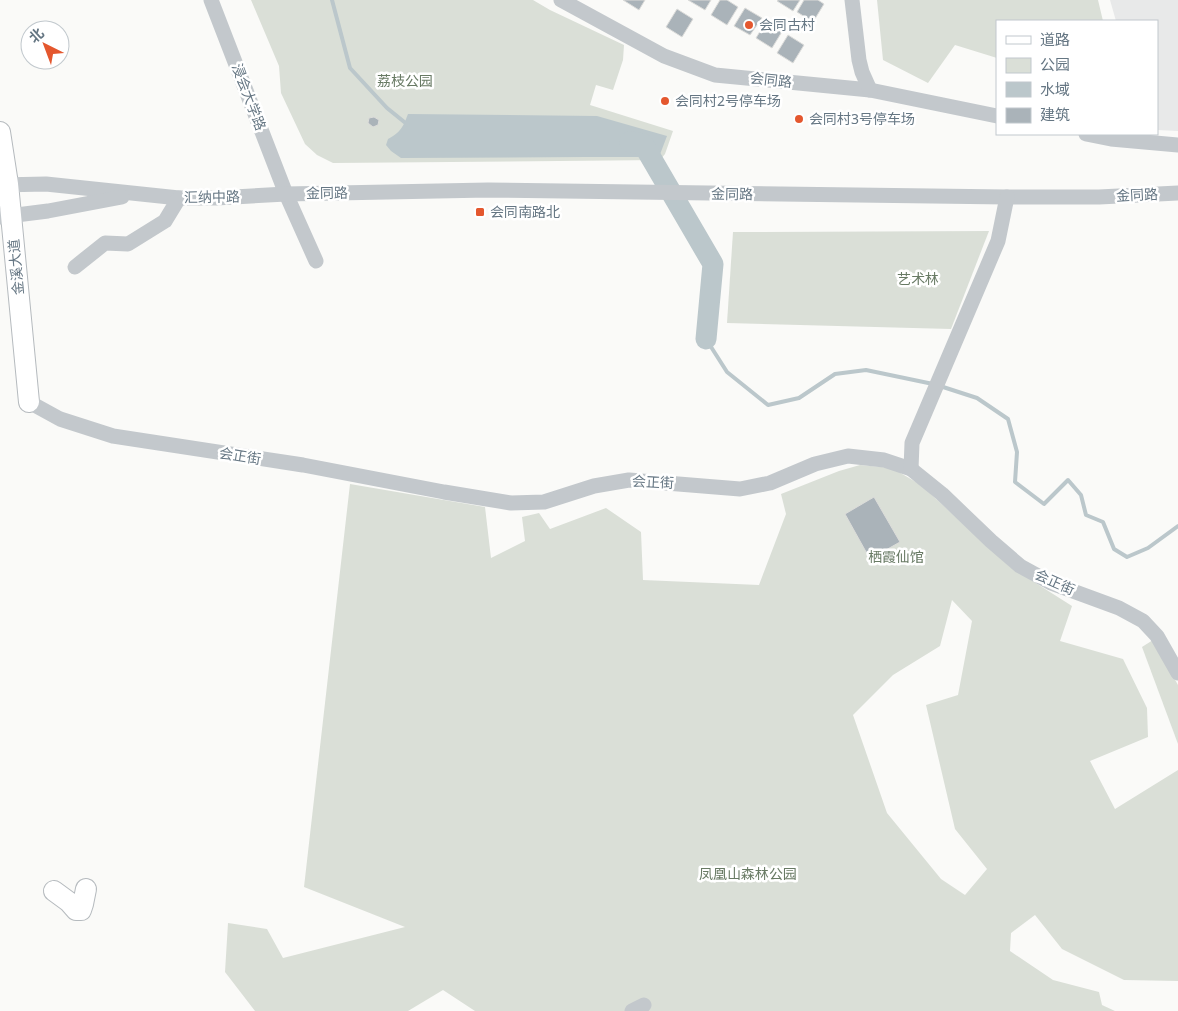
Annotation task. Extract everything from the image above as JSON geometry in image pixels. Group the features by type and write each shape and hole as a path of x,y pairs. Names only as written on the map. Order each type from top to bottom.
{"main road":[{"name":"金溪大道","path":"0,132 6,216 19,302 29,402"},
{"path":"0,277 7,272 19,302"},
{"path":"54,891 76,910 81,910 84,904 86,889"}],"street":[{"name":"浸会大学路","path":"211,0 286,194 316,261"},
{"name":"会同路","path":"561,0 664,56 715,75 870,90 996,116"},
{"path":"852,0 859,60 870,90"},
{"path":"1091,135 1111,139 1178,145"},
{"name":"汇纳中路","path":"4,185 46,184 179,198 286,194"},
{"name":"金同路","path":"286,194 488,190 1099,198 1178,193"},
{"name":"汇纳中路","path":"6,216 138,194"},
{"path":"75,267 105,243 128,244 165,221 179,198"},
{"path":"911,469 912,443 998,241 1007,198"},
{"name":"会正街","path":"29,402 60,419 112,436 303,465 512,502 544,502 594,486 629,480 740,489 770,483 815,464 848,456 884,460 911,469 942,494 1020,566 1052,583 1119,608 1143,621 1157,636 1178,673"}],"shaded area":[{"path":"1110,0 1178,0 1178,131 1158,130 1158,20 1116,20"}],"green space":[{"name":"荔枝公园","path":"251,0 533,0 624,45 623,60 613,90 596,85 590,105 673,131 665,154 660,160 333,163 317,155 305,144 281,93 279,66"},
{"path":"877,0 1098,0 1103,20 996,20 996,58 955,45 928,83 883,60"},
{"name":"艺术林","path":"989,231 951,329 727,323 733,232"},
{"path":"860,465 892,468 921,485 1009,566 1072,606 1060,641 1123,659 1147,708 1148,737 1090,761 1115,809 1178,770 1178,981 1124,980 1062,949 1035,915 1011,933 1010,951 1053,980 1099,992 1102,1005 1115,1011 475,1011 443,990 408,1011 255,1011 225,972 228,923 267,929 283,958 405,927 304,887 350,484 485,507 491,558 525,541 522,517 539,513 550,529 606,508 641,532 643,580 759,585 786,514 781,494 839,471","holes":["952,600 972,621 958,695 926,705 955,829 987,869 965,895 941,879 887,813 853,715 893,675 940,646"]},
{"path":"1153,640 1178,685 1178,744 1142,647"}],"water":[{"path":"408,114 597,116 667,136 659,157 401,158 386,145 388,139 401,129"}],"building":[{"path":"623,0 645,0 639,10"},
{"path":"688,0 711,0 705,10"},
{"path":"720,0 727,0 738,7 727,25 711,15"},
{"path":"778,0 800,0 793,11"},
{"path":"804,0 818,0 824,4 813,22 797,12"},
{"path":"745,8 762,18 750,35 734,26"},
{"path":"677,9 693,19 682,37 666,27"},
{"path":"767,20 783,30 772,48 756,38"},
{"path":"788,35 804,45 793,63 777,53"},
{"path":"374,117 379,120 378,125 373,127 368,123 369,118"},
{"path":"874,497 900,542 870,559 845,514"}],"waterway":[{"path":"332,0 350,68 387,108 408,125"},
{"path":"630,142 643,144 713,264 706,339"},
{"path":"706,339 727,372 768,405 799,398 835,374 866,370 933,384"},
{"path":"940,386 977,398 1008,419 1017,452 1015,482 1044,504 1068,480 1081,495 1086,515 1103,522 1114,549 1127,557 1148,548 1178,526"}],"place":[{"name":"会同古村","path":"749,25"},
{"name":"会同村2号停车场","path":"665,101"},
{"name":"会同村3号停车场","path":"799,119"},
{"name":"会同南路北","path":"480,212"}],"park label":[{"name":"栖霞仙馆","path":"896,557"},
{"name":"凤凰山森林公园","path":"748,874"}]}
